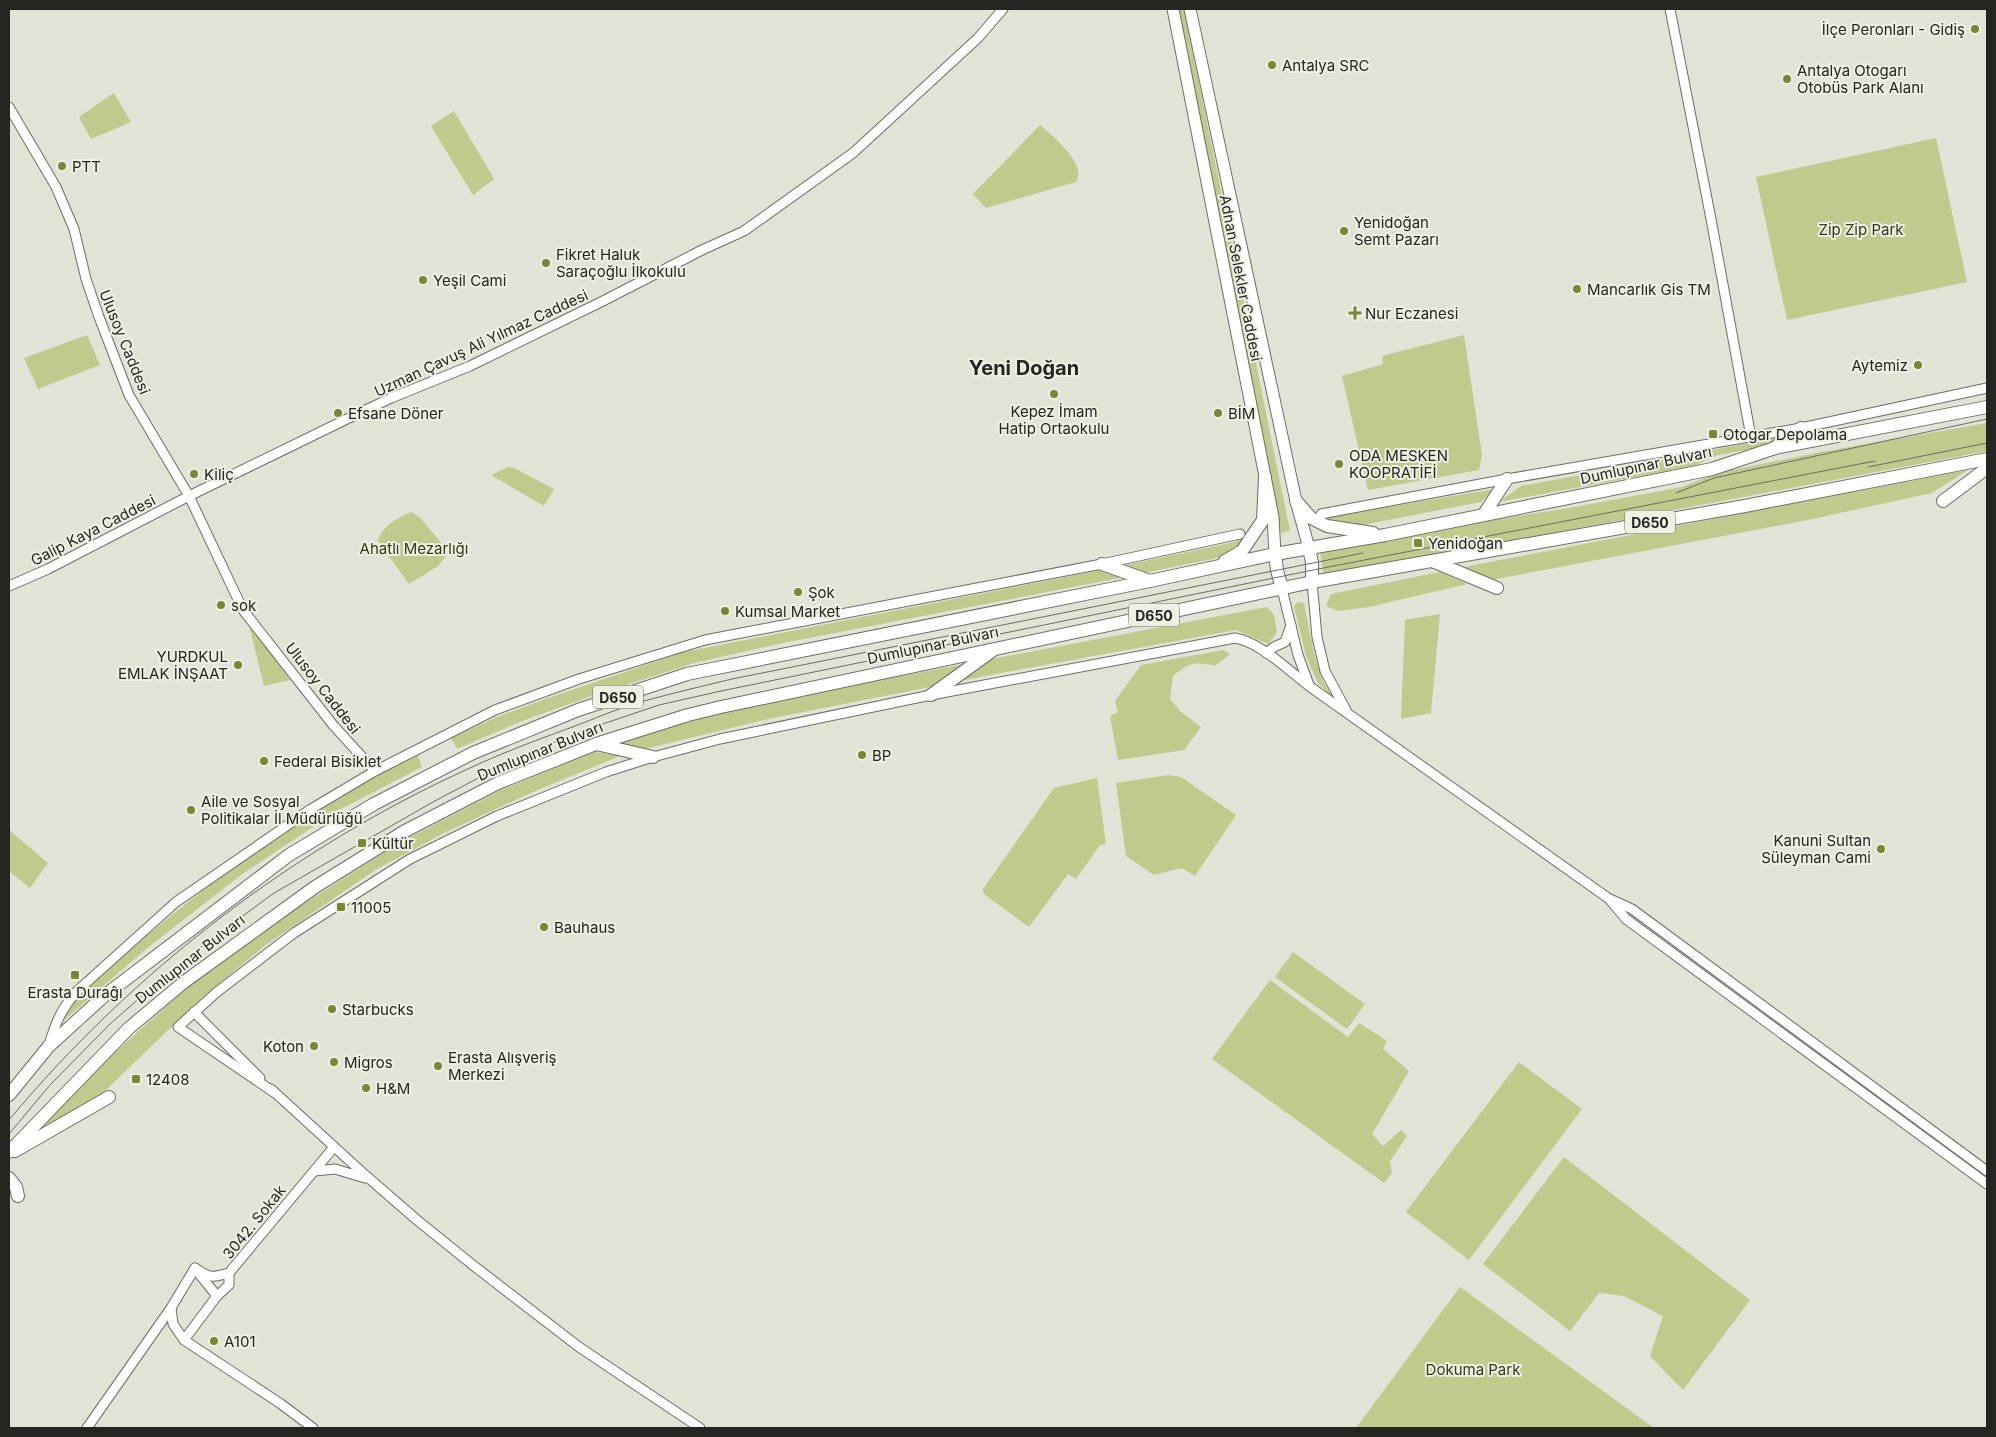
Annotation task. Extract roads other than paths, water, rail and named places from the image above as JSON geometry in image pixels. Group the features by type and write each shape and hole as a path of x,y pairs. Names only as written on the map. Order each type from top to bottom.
{"highway":[{"name":"Dumlupınar Bulvarı","path":"11,1091 49,1046 104,996 290,855 374,804 473,753 578,710 687,674 1275,554 1385,535 1712,469 1775,448 1987,407"},
{"path":"1775,448 1801,428"},
{"name":"Dumlupınar Bulvarı","path":"9,1153 129,1028 184,982 315,887 405,831 498,783 596,744 696,713 1312,582 1754,504 1987,459"},
{"path":"1943,501 1987,468"},
{"path":"1211,568 1242,551 1263,520 1265,477"},
{"path":"1484,514 1508,479"},
{"path":"1296,501 1310,518 1327,526 1385,535"},
{"path":"1309,548 1312,563 1312,582"},
{"path":"1275,554 1282,589"},
{"path":"1432,561 1497,588"},
{"path":"1102,564 1150,581"},
{"path":"931,695 996,648"},
{"path":"596,744 652,757"},
{"path":"9,1153 109,1097"},
{"path":"9,1178 16,1187 18,1196"}],"main road":[{"name":"Adnan Selekler Caddesi","path":"1173,9 1274,523 1275,554"},
{"name":"Adnan Selekler Caddesi","path":"1190,9 1296,501 1309,548"}],"street":[{"name":"Uzman Çavuş Ali Yılmaz Caddesi","path":"189,496 391,398 480,361 603,302 702,250 744,231 853,153 978,38 1003,9"},
{"path":"1670,9 1712,219 1751,437"},
{"name":"Ulusoy Caddesi","path":"9,107 56,187 74,229 86,279 129,394 189,496 243,610 333,725 375,771"},
{"path":"1321,514 1801,428 1987,388"},
{"name":"Galip Kaya Caddesi","path":"9,586 48,569 189,496"},
{"name":"Dumlupınar Bulvarı","path":"49,1046 56,1022 63,1008 76,992 176,902 311,809 375,771 495,710 579,679 705,640 1102,564 1240,534"},
{"path":"1312,582 1317,637 1325,671 1349,715"},
{"path":"1282,589 1298,655 1309,686"},
{"path":"1266,653 1286,642 1291,625"},
{"path":"275,1093 178,1027 224,986 294,933 410,859 497,816 606,772 652,757 720,740 931,695 1235,638 1251,642 1349,715 1608,898 1632,909 1987,1171"},
{"path":"1608,898 1626,919 1987,1184"},
{"path":"194,1012 275,1093 334,1147 467,1260 579,1346 700,1428"},
{"path":"1889,1111 1896,1102"},
{"name":"3042. Sokak","path":"184,1340 216,1296 229,1285 229,1273 334,1147"},
{"path":"314,1171 335,1169 371,1180"},
{"path":"195,1268 207,1276 216,1277 229,1273"},
{"path":"195,1268 216,1296"},
{"path":"87,1428 172,1308 195,1268"},
{"path":"172,1308 173,1324 184,1340 281,1404 313,1428"}],"tram line":[{"path":"1676,493 1714,478 1987,419"},
{"path":"1868,467 1987,443"},
{"path":"9,1134 50,1085 110,1024 182,961 274,893 433,802 499,767 582,731 659,705 721,691 1313,570 1875,461"},
{"path":"9,1120 57,1066 108,1014 163,964 220,918 280,875 341,836 405,800 494,757 634,704 732,679 1363,553"}],"place":[{"name":"İlçe Peronları - Gidiş","path":"1975,29"},
{"name":"Antalya SRC","path":"1272,65"},
{"name":"Antalya Otogarı Otobüs Park Alanı","path":"1787,79"},
{"name":"PTT","path":"62,166"},
{"name":"Yenidoğan Semt Pazarı","path":"1344,231"},
{"name":"Fikret Haluk Saraçoğlu İlkokulu","path":"546,263"},
{"name":"Yeşil Cami","path":"423,280"},
{"name":"Mancarlık Gis TM","path":"1577,289"},
{"name":"Nur Eczanesi","path":"1355,313"},
{"name":"Aytemiz","path":"1918,365"},
{"name":"Kepez İmam Hatip Ortaokulu","path":"1054,394"},
{"name":"Efsane Döner","path":"338,413"},
{"name":"BİM","path":"1218,413"},
{"name":"Otogar Depolama","path":"1713,434"},
{"name":"ODA MESKEN KOOPRATİFİ","path":"1339,464"},
{"name":"Kiliç","path":"194,474"},
{"name":"Yenidoğan","path":"1418,543"},
{"name":"Şok","path":"798,592"},
{"name":"sok","path":"221,605"},
{"name":"Kumsal Market","path":"725,611"},
{"name":"YURDKUL EMLAK İNŞAAT","path":"238,665"},
{"name":"BP","path":"862,755"},
{"name":"Federal Bisiklet","path":"264,761"},
{"name":"Aile ve Sosyal Politikalar İl Müdürlüğü","path":"191,810"},
{"name":"Kültür","path":"362,843"},
{"name":"Kanuni Sultan Süleyman Cami","path":"1881,849"},
{"name":"11005","path":"341,907"},
{"name":"Bauhaus","path":"544,927"},
{"name":"Erasta Duraĝı","path":"75,975"},
{"name":"Starbucks","path":"332,1009"},
{"name":"Koton","path":"314,1046"},
{"name":"Migros","path":"334,1062"},
{"name":"Erasta Alışveriş Merkezi","path":"438,1066"},
{"name":"12408","path":"136,1079"},
{"name":"H&M","path":"366,1088"},
{"name":"A101","path":"214,1341"}],"district":[{"name":"Yeni Doğan","path":"1024,368"}],"park label":[{"name":"Zip Zip Park","path":"1861,229"},
{"name":"Ahatlı Mezarlığı","path":"414,548"},
{"name":"Dokuma Park","path":"1473,1369"}]}
